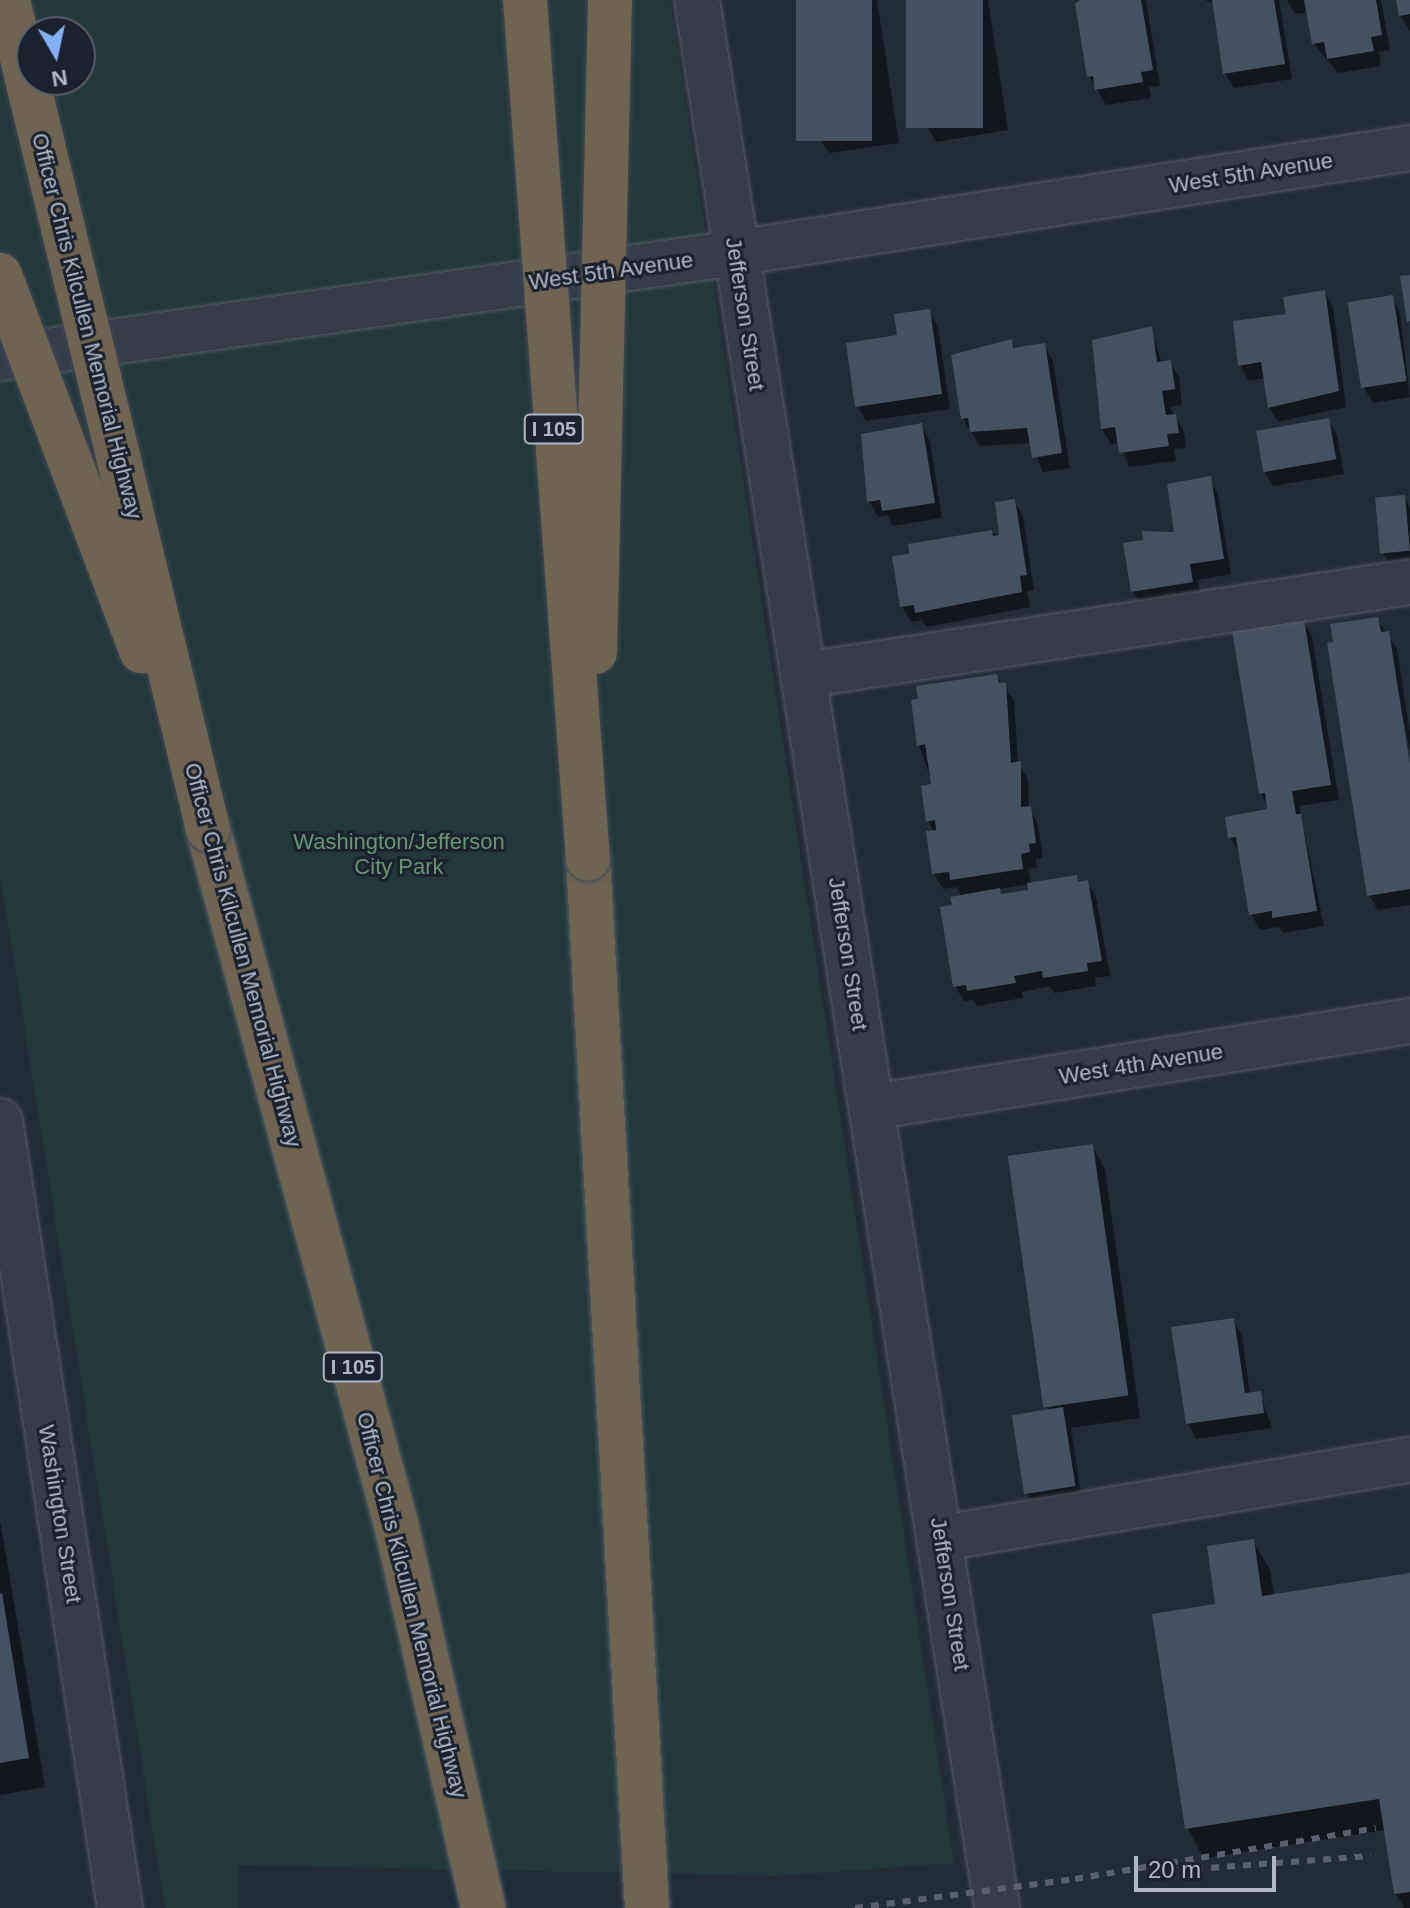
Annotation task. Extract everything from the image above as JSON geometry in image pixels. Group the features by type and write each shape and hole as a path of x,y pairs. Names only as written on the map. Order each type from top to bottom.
{"highway":[{"name":"Officer Chris Kilcullen Memorial Highway","path":"8,0 208,829 396,1524 483,1908"},
{"name":"I 105","path":"525,0 588,859 647,1908"},
{"path":"588,859 610,0"},
{"path":"0,275 208,829"}],"street":[{"name":"Jefferson Street","path":"697,0 942,1538 997,1908"},
{"name":"West 5th Avenue","path":"0,358 735,253 1410,148"},
{"path":"805,675 1410,582"},
{"name":"West 4th Avenue","path":"872,1107 1410,1021"},
{"name":"Washington Street","path":"0,1121 9,1242 120,1908"},
{"path":"942,1538 1410,1460"}],"green space":[{"name":"Washington/Jefferson City Park","path":"0,0 670,0 954,1863 776,1876 238,1865 238,1908 165,1908 0,874"}],"building":[{"path":"796,0 872,0 872,141 796,141"},
{"path":"906,0 983,0 983,128 906,128"},
{"path":"1080,0 1141,0 1153,70 1141,72 1143,82 1095,90 1093,76 1087,77 1075,4"},
{"path":"1212,0 1274,0 1285,64 1223,74"},
{"path":"1304,0 1376,0 1382,35 1371,37 1374,51 1327,59 1324,42 1312,44"},
{"path":"1396,0 1410,0 1410,14 1399,16"},
{"path":"1410,275 1410,321 1407,322 1400,276"},
{"path":"1325,290 1339,391 1268,408 1261,362 1238,366 1233,321 1286,314 1283,297"},
{"path":"1393,295 1407,381 1361,388 1348,302"},
{"path":"930,309 942,394 855,407 846,343 897,335 894,314"},
{"path":"1152,326 1157,362 1171,360 1175,389 1162,391 1166,415 1176,414 1179,433 1167,434 1169,446 1119,453 1115,427 1101,429 1092,340"},
{"path":"1012,339 1013,348 1045,343 1062,453 1032,458 1027,428 970,432 968,418 961,419 951,355"},
{"path":"1329,418 1336,459 1263,472 1256,431"},
{"path":"922,423 935,503 882,511 880,500 867,502 861,434"},
{"path":"1211,476 1224,559 1190,564 1193,582 1131,592 1123,543 1143,540 1142,531 1174,532 1167,484"},
{"path":"1405,495 1410,551 1380,553 1375,498"},
{"path":"1015,499 1027,575 1020,576 1022,592 915,613 914,605 900,607 892,556 909,554 908,544 992,530 993,536 999,535 995,502"},
{"path":"1378,617 1381,632 1389,631 1410,765 1410,889 1367,896 1327,643 1333,642 1330,624"},
{"path":"1304,619 1331,785 1292,791 1296,814 1301,814 1317,911 1272,918 1272,911 1249,915 1236,837 1228,838 1225,817 1267,809 1265,793 1259,794 1232,630"},
{"path":"997,674 999,683 1006,682 1011,763 1021,761 1021,807 1031,806 1036,843 1029,844 1030,852 1021,854 1023,869 950,880 949,872 932,874 926,831 936,830 935,820 926,822 921,786 931,784 925,744 917,746 911,700 918,699 916,686"},
{"path":"1077,875 1078,882 1088,880 1102,961 1087,963 1088,971 1043,978 1042,971 1014,976 1016,983 967,991 966,985 953,987 940,907 952,905 950,897 1000,888 1001,894 1028,890 1027,883"},
{"path":"1093,1144 1128,1396 1043,1407 1008,1156"},
{"path":"1234,1318 1245,1393 1261,1391 1264,1413 1186,1424 1171,1327"},
{"path":"1063,1407 1076,1486 1024,1494 1012,1415"},
{"path":"1254,1539 1262,1596 1410,1573 1410,1892 1394,1894 1379,1799 1185,1829 1152,1614 1215,1604 1207,1546"},
{"path":"0,1594 29,1758 0,1763"}],"railway":[{"path":"855,1908 1075,1879 1376,1828"},
{"path":"1195,1869 1371,1856"}]}
